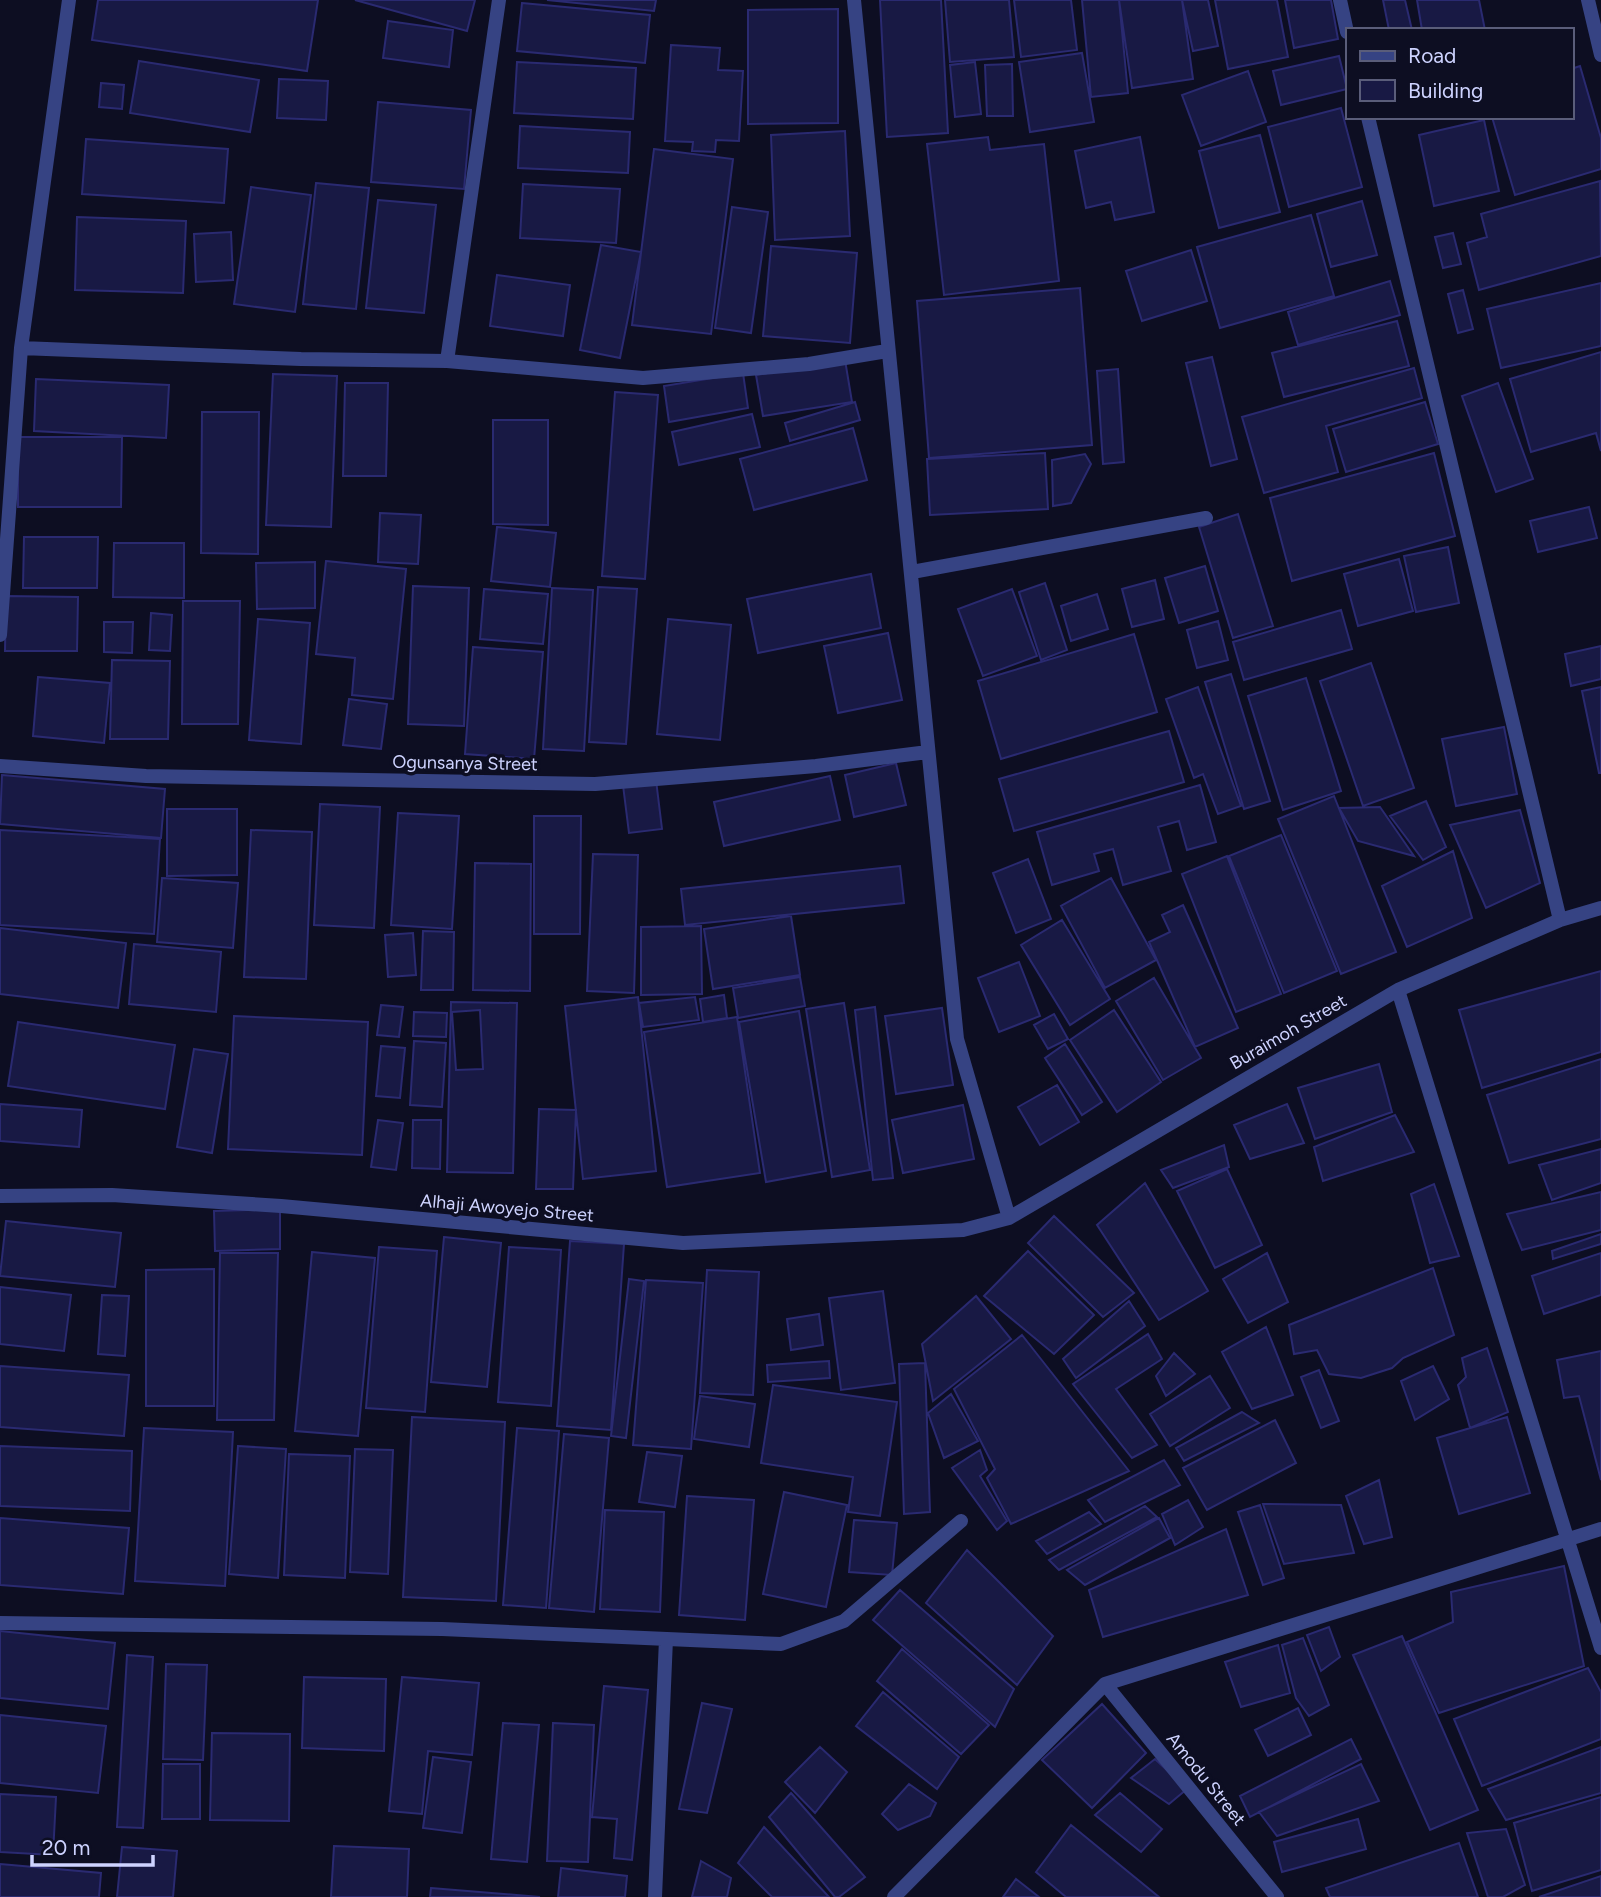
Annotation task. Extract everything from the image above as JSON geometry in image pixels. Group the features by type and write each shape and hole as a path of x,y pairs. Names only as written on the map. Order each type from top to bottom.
{"street":[{"path":"0,635 21,348 69,0"},
{"path":"447,361 499,0"},
{"path":"854,0 957,1039 1009,1218"},
{"path":"1340,0 1346,28"},
{"path":"1588,0 1601,55"},
{"path":"1368,119 1560,920"},
{"path":"21,348 301,359 447,361 643,378 809,365 887,351"},
{"path":"912,572 1206,518"},
{"name":"Ogunsanya Street","path":"0,766 146,776 595,784 789,768 928,752"},
{"name":"Buraimoh Street","path":"1009,1218 1398,990 1560,920 1601,908"},
{"path":"1398,990 1601,1648"},
{"name":"Alhaji Awoyejo Street","path":"0,1196 112,1195 281,1206 683,1243 773,1241 963,1230 1009,1218"},
{"path":"0,1623 442,1629 781,1644 844,1621 961,1521"},
{"path":"894,1897 1105,1684 1601,1529"},
{"path":"655,1897 666,1639"},
{"name":"Amodu Street","path":"1105,1684 1277,1897"}],"building":[{"path":"98,0 318,0 307,71 92,40"},
{"path":"355,0 475,0 467,31"},
{"path":"547,0 656,0 654,11"},
{"path":"880,0 941,0 948,133 887,137"},
{"path":"945,0 1009,0 1014,57 950,62"},
{"path":"1014,0 1071,0 1077,50 1021,57"},
{"path":"1082,0 1119,0 1128,93 1091,97"},
{"path":"1119,0 1182,0 1193,79 1132,88"},
{"path":"1182,0 1208,0 1218,46 1193,51"},
{"path":"1215,0 1277,0 1288,57 1228,69"},
{"path":"1285,0 1331,0 1338,39 1294,48"},
{"path":"1383,0 1405,0 1412,28 1389,28"},
{"path":"1417,0 1479,0 1485,28 1422,28"},
{"path":"522,3 650,15 645,63 517,51"},
{"path":"838,9 838,123 748,124 748,10"},
{"path":"388,21 453,30 449,67 383,58"},
{"path":"671,45 720,48 718,70 743,71 739,141 716,140 715,152 692,151 693,142 665,141"},
{"path":"1082,53 1094,122 1030,132 1019,62"},
{"path":"1339,56 1346,89 1281,105 1273,71"},
{"path":"139,61 259,80 250,132 130,113"},
{"path":"517,62 636,68 633,119 514,113"},
{"path":"975,62 981,114 955,117 950,65"},
{"path":"1012,64 1013,116 987,116 985,65"},
{"path":"1580,66 1601,138 1601,169 1515,195 1493,119 1573,119 1573,68"},
{"path":"1248,71 1266,122 1201,146 1182,95"},
{"path":"279,79 328,81 326,120 277,118"},
{"path":"101,83 124,85 122,109 99,107"},
{"path":"378,102 471,110 464,189 371,182"},
{"path":"1341,108 1362,187 1289,207 1268,127"},
{"path":"1484,120 1499,191 1434,206 1419,135"},
{"path":"520,126 630,132 628,173 518,168"},
{"path":"845,131 850,236 775,240 771,135"},
{"path":"1260,135 1280,212 1219,228 1199,151"},
{"path":"988,137 990,150 1044,144 1059,281 944,295 927,144"},
{"path":"1140,137 1154,212 1115,220 1111,202 1086,208 1075,151"},
{"path":"86,139 228,149 224,203 82,194"},
{"path":"654,149 733,159 711,334 632,325"},
{"path":"1600,181 1601,256 1479,290 1467,243 1487,237 1481,214"},
{"path":"316,183 369,188 356,309 303,304"},
{"path":"523,184 620,189 616,243 520,238"},
{"path":"251,187 311,195 295,312 234,304"},
{"path":"378,200 436,205 424,313 366,308"},
{"path":"1362,201 1377,255 1331,267 1317,214"},
{"path":"732,207 768,212 751,333 715,328"},
{"path":"1311,215 1334,296 1220,328 1197,247"},
{"path":"77,217 186,221 183,293 75,290"},
{"path":"231,232 233,280 196,282 194,234"},
{"path":"1453,233 1461,264 1443,268 1435,237"},
{"path":"601,245 641,252 620,358 580,350"},
{"path":"771,246 857,253 850,343 763,336"},
{"path":"1191,250 1207,301 1142,321 1126,271"},
{"path":"497,275 570,285 563,336 490,326"},
{"path":"1390,281 1400,315 1298,345 1288,312"},
{"path":"1601,283 1601,346 1501,368 1487,309"},
{"path":"1080,288 1092,445 929,458 917,301"},
{"path":"1463,290 1473,329 1458,333 1448,294"},
{"path":"1397,321 1409,366 1284,397 1272,353"},
{"path":"1601,352 1601,451 1596,433 1531,452 1510,379"},
{"path":"1212,357 1237,459 1211,466 1186,363"},
{"path":"845,360 852,402 763,416 756,375"},
{"path":"1414,368 1422,398 1326,426 1338,472 1264,493 1242,417"},
{"path":"1118,369 1124,462 1103,464 1097,371"},
{"path":"743,373 748,408 669,422 664,386"},
{"path":"273,374 337,376 331,527 266,525"},
{"path":"36,379 169,385 166,438 34,431"},
{"path":"345,383 388,383 386,476 343,476"},
{"path":"1498,383 1533,479 1496,492 1462,396"},
{"path":"615,392 658,395 645,579 602,576"},
{"path":"855,402 860,420 790,441 785,423"},
{"path":"1425,402 1438,444 1346,472 1333,429"},
{"path":"202,412 259,412 258,554 201,553"},
{"path":"752,414 760,447 679,465 672,432"},
{"path":"493,420 548,420 548,525 493,524"},
{"path":"853,428 867,480 754,510 740,459"},
{"path":"18,437 122,437 121,507 18,507"},
{"path":"1045,453 1048,509 930,515 927,459"},
{"path":"1434,453 1455,536 1292,581 1270,498"},
{"path":"1085,454 1091,464 1071,503 1053,506 1052,460"},
{"path":"1589,507 1597,538 1538,552 1530,521"},
{"path":"380,513 421,515 418,564 378,562"},
{"path":"1238,514 1273,626 1233,638 1199,527"},
{"path":"497,527 556,533 550,587 491,581"},
{"path":"24,537 98,537 97,588 23,588"},
{"path":"114,543 184,543 184,598 113,597"},
{"path":"1448,547 1459,603 1416,612 1404,556"},
{"path":"1399,559 1413,611 1358,626 1344,574"},
{"path":"326,561 406,569 393,699 352,695 355,658 316,654"},
{"path":"315,562 315,608 257,609 256,563"},
{"path":"1205,566 1218,611 1179,623 1165,578"},
{"path":"871,574 881,628 758,653 747,599"},
{"path":"1155,580 1164,619 1132,627 1122,589"},
{"path":"1045,583 1067,650 1041,660 1019,592"},
{"path":"413,586 469,588 464,726 408,724"},
{"path":"598,587 637,589 626,744 589,742"},
{"path":"552,588 593,590 584,751 543,749"},
{"path":"484,589 548,594 543,644 480,639"},
{"path":"1012,589 1037,656 983,676 958,609"},
{"path":"1097,594 1108,629 1071,641 1061,606"},
{"path":"6,596 78,597 77,651 5,651"},
{"path":"183,601 240,601 238,724 182,724"},
{"path":"1341,610 1352,649 1244,680 1233,642"},
{"path":"151,613 172,615 170,651 149,650"},
{"path":"258,619 310,623 301,744 249,740"},
{"path":"668,619 731,625 720,740 657,734"},
{"path":"1218,621 1228,660 1197,668 1187,630"},
{"path":"104,622 133,622 132,653 104,652"},
{"path":"888,633 902,700 838,713 824,646"},
{"path":"1134,634 1157,712 1001,759 978,681"},
{"path":"1601,646 1601,679 1571,686 1565,654"},
{"path":"473,647 543,652 534,759 465,754"},
{"path":"112,660 170,661 168,739 110,739"},
{"path":"1371,663 1414,788 1363,806 1320,681"},
{"path":"1231,674 1270,801 1244,809 1205,682"},
{"path":"38,677 110,683 104,743 33,736"},
{"path":"1306,678 1341,791 1283,810 1248,696"},
{"path":"1198,687 1241,806 1218,814 1203,774 1194,778 1166,699"},
{"path":"1601,687 1601,773 1599,773 1582,691"},
{"path":"349,699 387,704 381,749 343,745"},
{"path":"1504,727 1517,794 1456,806 1442,739"},
{"path":"1169,731 1184,782 1014,831 999,779"},
{"path":"896,763 906,805 854,817 845,775"},
{"path":"2,775 165,789 161,838 0,824"},
{"path":"830,776 840,820 724,846 714,802"},
{"path":"656,780 662,829 629,833 623,785"},
{"path":"1200,785 1216,842 1187,850 1179,821 1158,827 1171,871 1123,885 1113,849 1094,854 1099,871 1052,885 1037,832"},
{"path":"1334,796 1396,952 1341,974 1278,819"},
{"path":"1426,801 1446,847 1423,860 1390,816"},
{"path":"320,804 380,807 374,928 314,925"},
{"path":"1380,807 1414,856 1358,841 1339,808"},
{"path":"167,809 237,809 237,875 167,876"},
{"path":"1520,810 1540,883 1486,908 1450,825"},
{"path":"398,813 459,816 452,929 391,925"},
{"path":"534,816 581,816 580,934 534,934"},
{"path":"0,830 160,839 154,934 0,925"},
{"path":"251,830 312,832 306,979 244,977"},
{"path":"1281,835 1337,971 1284,993 1229,856"},
{"path":"1453,851 1472,918 1407,947 1382,886"},
{"path":"593,854 638,855 634,993 587,991"},
{"path":"1227,856 1281,994 1236,1012 1182,874"},
{"path":"1028,859 1051,919 1016,933 993,873"},
{"path":"475,863 531,864 530,991 473,990"},
{"path":"900,866 904,903 685,925 681,889"},
{"path":"162,878 238,883 233,948 157,942"},
{"path":"1111,878 1156,960 1105,988 1061,906"},
{"path":"1183,905 1238,1028 1195,1047 1149,942 1170,932 1162,915"},
{"path":"791,916 800,975 713,989 704,929"},
{"path":"1062,920 1110,999 1070,1025 1021,945"},
{"path":"701,926 702,994 641,995 641,927"},
{"path":"0,928 126,943 118,1008 0,994"},
{"path":"423,931 454,932 453,990 421,990"},
{"path":"413,933 416,975 388,977 385,935"},
{"path":"134,944 221,952 216,1012 129,1004"},
{"path":"1019,962 1040,1016 999,1032 978,978"},
{"path":"1601,971 1601,1052 1482,1088 1459,1010"},
{"path":"800,977 805,1006 738,1018 733,988"},
{"path":"1154,978 1201,1058 1163,1080 1116,1001"},
{"path":"724,995 727,1018 703,1022 700,999"},
{"path":"638,997 656,1171 583,1179 565,1006"},
{"path":"695,997 699,1020 643,1027 639,1003"},
{"path":"451,1002 517,1003 513,1173 447,1172","holes":["480,1010 483,1069 456,1070 452,1012"]},
{"path":"844,1003 870,1170 832,1177 806,1009"},
{"path":"381,1005 403,1007 399,1037 377,1035"},
{"path":"875,1007 893,1178 873,1180 855,1010"},
{"path":"942,1008 953,1085 896,1094 885,1016"},
{"path":"1114,1010 1161,1082 1117,1112 1070,1040"},
{"path":"799,1011 826,1171 766,1182 739,1022"},
{"path":"414,1012 447,1013 446,1037 413,1036"},
{"path":"1054,1014 1068,1039 1048,1049 1034,1025"},
{"path":"234,1016 368,1022 362,1155 228,1149"},
{"path":"737,1017 760,1173 667,1187 644,1032"},
{"path":"18,1022 175,1045 165,1109 8,1086"},
{"path":"414,1041 446,1043 442,1107 410,1105"},
{"path":"1065,1044 1102,1102 1082,1115 1045,1058"},
{"path":"381,1046 405,1048 400,1098 376,1096"},
{"path":"194,1049 228,1054 212,1153 177,1147"},
{"path":"1601,1059 1601,1139 1509,1163 1487,1095"},
{"path":"1379,1064 1392,1112 1315,1139 1298,1088"},
{"path":"1057,1085 1079,1122 1040,1145 1018,1107"},
{"path":"0,1104 82,1110 79,1147 0,1141"},
{"path":"1287,1104 1304,1143 1250,1159 1234,1125"},
{"path":"963,1105 974,1159 903,1173 892,1120"},
{"path":"539,1109 576,1110 573,1189 536,1189"},
{"path":"1395,1115 1414,1152 1323,1181 1314,1147"},
{"path":"378,1120 403,1123 396,1170 371,1167"},
{"path":"413,1120 441,1120 440,1169 412,1168"},
{"path":"1224,1145 1229,1167 1173,1188 1161,1170"},
{"path":"1601,1149 1601,1183 1552,1200 1539,1165"},
{"path":"1227,1169 1262,1245 1215,1268 1177,1191"},
{"path":"1145,1183 1208,1291 1159,1320 1097,1225"},
{"path":"1434,1184 1459,1256 1430,1263 1411,1194"},
{"path":"1601,1192 1601,1230 1522,1250 1507,1214"},
{"path":"280,1209 280,1249 215,1251 214,1211"},
{"path":"1054,1216 1134,1293 1103,1317 1028,1243"},
{"path":"6,1221 121,1233 115,1287 0,1276"},
{"path":"1601,1234 1601,1244 1553,1259 1552,1251"},
{"path":"444,1237 501,1243 487,1387 431,1382"},
{"path":"570,1241 624,1244 611,1430 557,1426"},
{"path":"379,1247 437,1251 425,1412 366,1408"},
{"path":"509,1247 561,1250 551,1406 498,1402"},
{"path":"1028,1251 1094,1315 1054,1354 984,1296"},
{"path":"312,1252 375,1258 358,1436 295,1431"},
{"path":"220,1253 278,1253 274,1420 217,1420"},
{"path":"1267,1253 1288,1302 1248,1323 1223,1279"},
{"path":"1601,1253 1601,1295 1544,1314 1532,1276"},
{"path":"1433,1268 1454,1335 1403,1358 1392,1368 1361,1378 1329,1374 1317,1350 1294,1354 1289,1325"},
{"path":"214,1269 214,1406 146,1406 146,1270"},
{"path":"707,1270 759,1272 753,1395 700,1393"},
{"path":"629,1279 644,1281 626,1438 611,1436"},
{"path":"646,1280 703,1283 691,1449 633,1445"},
{"path":"0,1287 71,1295 64,1351 0,1344"},
{"path":"883,1291 895,1383 841,1390 829,1298"},
{"path":"102,1295 129,1296 125,1356 98,1354"},
{"path":"976,1296 1011,1339 933,1401 922,1344"},
{"path":"1129,1301 1145,1326 1076,1378 1063,1359"},
{"path":"819,1314 823,1345 791,1350 787,1319"},
{"path":"1266,1327 1293,1395 1252,1409 1222,1352"},
{"path":"1148,1334 1162,1359 1116,1389 1157,1445 1132,1458 1073,1384"},
{"path":"1022,1335 1129,1471 1011,1524 987,1478 995,1469 954,1389"},
{"path":"1487,1348 1508,1412 1470,1428 1458,1385 1466,1377 1462,1358"},
{"path":"1601,1351 1601,1480 1579,1396 1564,1398 1557,1360"},
{"path":"1174,1353 1195,1374 1166,1396 1156,1376"},
{"path":"829,1361 830,1378 768,1382 767,1365"},
{"path":"925,1363 930,1512 904,1514 899,1364"},
{"path":"0,1366 129,1375 124,1436 0,1427"},
{"path":"1433,1366 1449,1399 1415,1420 1401,1381"},
{"path":"1319,1370 1339,1421 1321,1428 1301,1377"},
{"path":"1210,1376 1230,1408 1170,1446 1150,1414"},
{"path":"773,1385 897,1402 880,1516 848,1512 853,1477 761,1463"},
{"path":"951,1394 978,1441 944,1458 928,1413"},
{"path":"700,1396 755,1404 749,1447 694,1439"},
{"path":"1242,1412 1259,1423 1184,1461 1176,1448"},
{"path":"412,1417 505,1422 496,1601 403,1597"},
{"path":"1507,1417 1530,1493 1459,1514 1437,1438"},
{"path":"1275,1420 1296,1463 1207,1510 1183,1468"},
{"path":"144,1428 233,1432 225,1586 135,1581"},
{"path":"517,1428 559,1431 546,1608 503,1605"},
{"path":"564,1434 609,1438 594,1612 549,1608"},
{"path":"0,1446 132,1451 130,1511 0,1506"},
{"path":"238,1446 286,1449 278,1578 229,1574"},
{"path":"355,1449 393,1450 388,1574 350,1572"},
{"path":"980,1450 987,1470 980,1476 1007,1521 997,1530 952,1468"},
{"path":"647,1452 682,1456 675,1507 639,1502"},
{"path":"289,1454 350,1456 345,1578 284,1575"},
{"path":"1164,1460 1180,1485 1105,1522 1088,1500"},
{"path":"1379,1480 1392,1537 1364,1544 1346,1496"},
{"path":"784,1492 847,1505 826,1607 763,1594"},
{"path":"687,1496 754,1500 745,1620 679,1615"},
{"path":"1188,1500 1203,1527 1175,1545 1162,1514"},
{"path":"1263,1504 1341,1505 1354,1553 1284,1564"},
{"path":"1260,1505 1284,1578 1263,1585 1238,1512"},
{"path":"1145,1506 1157,1517 1059,1570 1049,1560"},
{"path":"605,1510 664,1512 660,1612 600,1609"},
{"path":"1089,1512 1101,1524 1047,1554 1036,1541"},
{"path":"0,1518 129,1528 123,1594 0,1585"},
{"path":"1159,1518 1170,1538 1085,1585 1067,1570"},
{"path":"854,1520 897,1523 892,1575 849,1572"},
{"path":"1226,1529 1248,1595 1103,1637 1089,1590"},
{"path":"967,1550 1053,1636 1017,1685 926,1603"},
{"path":"1564,1566 1584,1666 1439,1713 1407,1642 1453,1622 1451,1592"},
{"path":"900,1590 1014,1689 995,1727 873,1620"},
{"path":"1329,1627 1340,1657 1321,1671 1307,1635"},
{"path":"0,1631 115,1643 108,1709 0,1698"},
{"path":"1402,1636 1478,1810 1430,1830 1353,1655"},
{"path":"1303,1638 1329,1705 1309,1716 1296,1698 1282,1645"},
{"path":"1278,1645 1290,1693 1241,1707 1225,1662"},
{"path":"902,1649 989,1725 961,1754 877,1681"},
{"path":"127,1655 153,1657 143,1828 117,1827"},
{"path":"166,1664 207,1665 203,1760 163,1759"},
{"path":"1588,1668 1601,1692 1601,1739 1482,1786 1454,1719"},
{"path":"304,1677 386,1679 384,1751 302,1748"},
{"path":"402,1677 479,1683 472,1755 428,1751 422,1814 389,1811"},
{"path":"604,1686 648,1690 632,1860 614,1858 617,1819 592,1817"},
{"path":"883,1692 959,1757 937,1789 856,1726"},
{"path":"702,1703 732,1709 707,1813 679,1809"},
{"path":"1102,1704 1146,1753 1092,1808 1042,1760"},
{"path":"1298,1708 1311,1735 1268,1756 1255,1730"},
{"path":"0,1715 106,1726 98,1793 0,1783"},
{"path":"503,1723 539,1725 527,1862 491,1859"},
{"path":"553,1723 594,1725 588,1862 547,1861"},
{"path":"212,1733 290,1734 289,1821 210,1820"},
{"path":"1351,1739 1361,1759 1250,1817 1240,1796"},
{"path":"820,1747 847,1772 815,1813 785,1782"},
{"path":"1601,1747 1601,1793 1506,1820 1488,1789"},
{"path":"433,1757 471,1762 462,1833 423,1828"},
{"path":"1155,1759 1187,1789 1169,1804 1131,1778"},
{"path":"163,1764 200,1764 200,1819 162,1819"},
{"path":"1361,1764 1379,1801 1277,1836 1259,1812"},
{"path":"909,1784 936,1803 930,1816 898,1830 882,1814"},
{"path":"791,1793 865,1877 839,1897 835,1897 769,1817"},
{"path":"1120,1793 1162,1829 1141,1852 1095,1815"},
{"path":"0,1794 56,1797 53,1855 0,1852"},
{"path":"1601,1797 1601,1870 1532,1891 1514,1823"},
{"path":"1358,1819 1366,1849 1282,1872 1274,1842"},
{"path":"1071,1825 1159,1897 1066,1897 1036,1872"},
{"path":"764,1827 829,1897 772,1897 738,1863"},
{"path":"1506,1829 1525,1885 1503,1897 1488,1897 1467,1833"},
{"path":"1459,1843 1478,1897 1330,1897 1326,1888"},
{"path":"334,1846 409,1849 407,1897 331,1897"},
{"path":"122,1847 177,1851 173,1897 117,1897"},
{"path":"701,1861 731,1878 727,1897 692,1897"},
{"path":"0,1864 101,1873 99,1897 0,1897"},
{"path":"561,1868 627,1876 625,1897 558,1897"},
{"path":"1601,1876 1601,1897 1539,1897"},
{"path":"1016,1879 1039,1897 1003,1897"},
{"path":"431,1888 540,1897 430,1897"}]}
